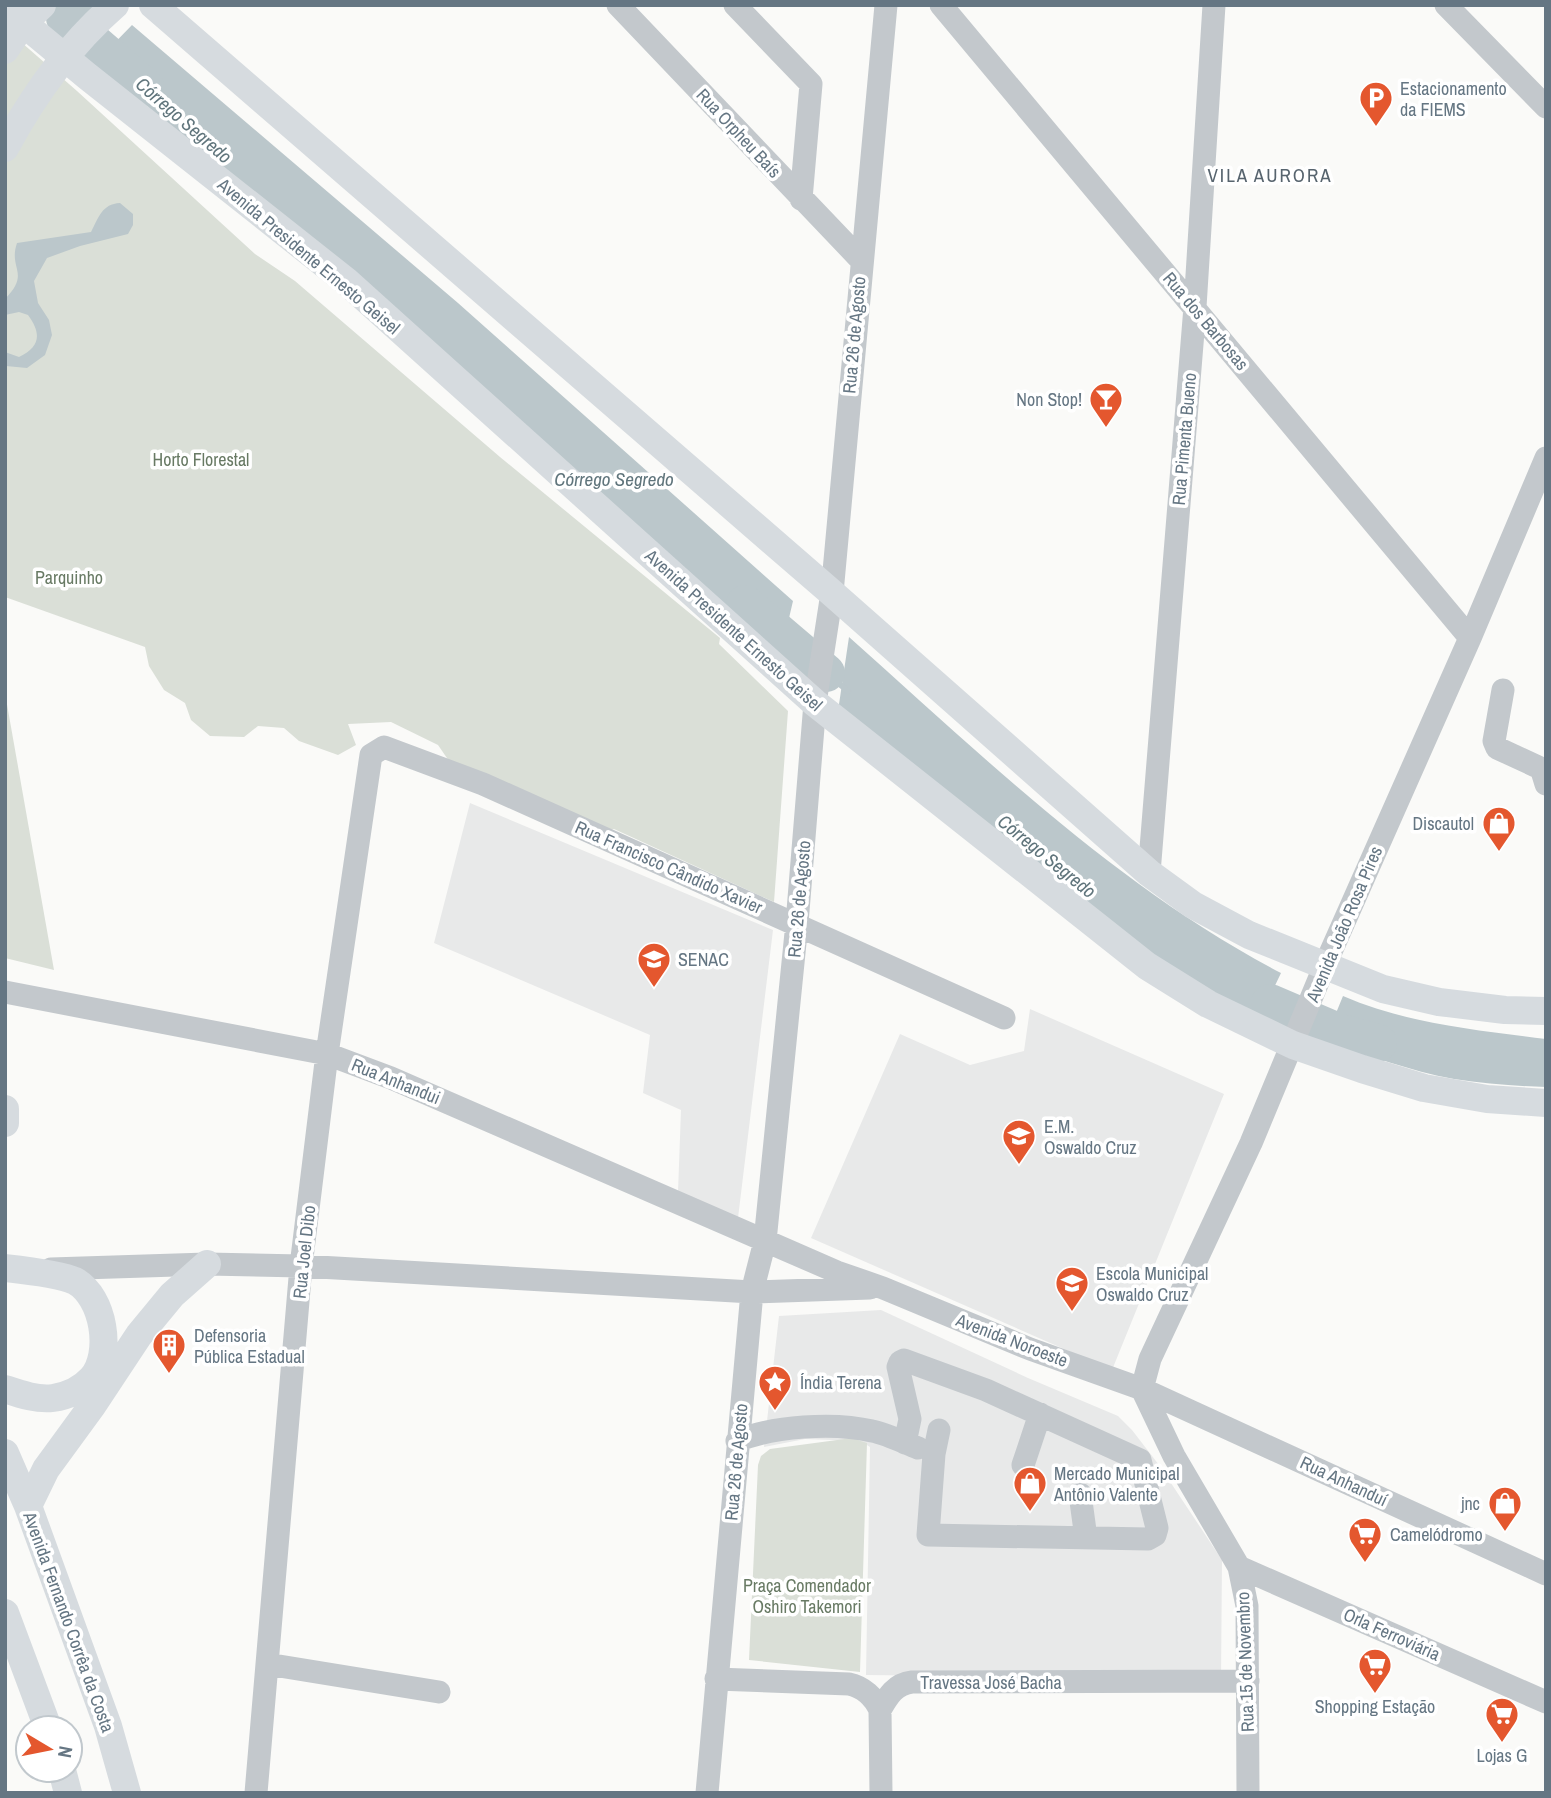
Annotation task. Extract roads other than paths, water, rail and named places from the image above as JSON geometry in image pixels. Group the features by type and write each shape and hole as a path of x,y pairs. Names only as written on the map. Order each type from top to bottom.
{"main road":[{"path":"153,5 832,593 1149,873 1194,905 1321,975 1438,1002 1505,1010 1546,1011"},
{"path":"5,148 28,106 69,50 114,6"},
{"path":"5,50 27,11"},
{"name":"Avenida Presidente Ernesto Geisel","path":"27,11 69,50 346,281 816,695 1147,966 1208,1004 1424,1088 1487,1099 1546,1103"},
{"path":"5,1108 5,1123"},
{"path":"28,1506 46,1469 139,1335 172,1295 207,1264"},
{"path":"5,1389 52,1398 74,1392 92,1378 101,1359 103,1336 101,1315 90,1296 73,1280 14,1269"},
{"name":"Avenida Fernando Corrêa da Costa","path":"5,1453 28,1506 108,1726 127,1793"},
{"path":"5,1613 43,1714"}],"street":[{"name":"Rua Orpheu Baís","path":"618,5 861,260"},
{"path":"735,5 811,84 801,199"},
{"name":"Rua 26 de Agosto","path":"707,1793 737,1441 752,1292 765,1241 797,923 816,695 832,593 886,5"},
{"name":"Rua dos Barbosas","path":"942,5 1470,638"},
{"name":"Rua Pimenta Bueno","path":"1149,873 1195,307 1214,5"},
{"path":"1446,5 1546,107"},
{"name":"Avenida João Rosa Pires","path":"1142,1389 1150,1359 1251,1143 1321,975 1470,638 1546,458"},
{"path":"1503,690 1494,741 1497,748 1538,767 1546,784"},
{"name":"Rua Francisco Cândido Xavier","path":"371,755 384,747 442,767 797,923 1004,1018"},
{"name":"Rua Joel Dibo","path":"256,1793 301,1266 327,1054 371,755"},
{"name":"Rua Anhandui","path":"5,992 327,1054 391,1078 765,1241"},
{"name":"Avenida Noroeste","path":"765,1241 1030,1349 1142,1389"},
{"name":"Avenida Noroeste","path":"14,1269 207,1264 301,1266 752,1292 883,1288"},
{"path":"905,1443 910,1419 898,1367 904,1360 970,1384 1140,1460 1157,1528 1155,1535 1148,1539 928,1535 934,1454 939,1430"},
{"name":"Rua 15 de Novembro","path":"1142,1389 1174,1456 1239,1567 1247,1606 1248,1793"},
{"name":"Rua Anhanduí","path":"1142,1389 1546,1574"},
{"path":"1023,1465 1040,1414"},
{"path":"737,1441 756,1433 777,1429 854,1427 880,1433 934,1454"},
{"path":"1080,1494 1086,1538"},
{"name":"Orla Ferroviária","path":"1239,1567 1546,1702"},
{"path":"267,1664 439,1692"},
{"path":"716,1679 887,1684"},
{"name":"Travessa José Bacha","path":"880,1710 892,1691 903,1683 912,1682 1248,1681"},
{"path":"849,1684 860,1686 880,1710 881,1793"}],"water":[{"path":"43,5 111,5 73,43 38,11"},
{"name":"Córrego Segredo","path":"132,25 458,303 793,601 782,648 721,604 96,62"},
{"path":"120,203 133,214 133,225 128,234 80,246 47,258 34,281 38,303 49,320 52,335 45,355 27,368 6,366 5,352 19,357 31,349 37,339 28,315 19,312 5,315 5,299 13,290 18,277 15,259 17,243 91,232 105,209"},
{"name":"Córrego Segredo","path":"849,637 1003,775 1109,862 1221,939 1281,973 1261,1015 1218,1000 1137,949 838,711"},
{"path":"1343,996 1367,1006 1417,1020 1546,1039 1546,1087 1438,1076 1325,1040"}],"waterway":[{"name":"Córrego Segredo","path":"65,18 145,87"},
{"name":"Córrego Segredo","path":"745,604 826,673"},
{"name":"Córrego Segredo","path":"826,673 848,691"},
{"name":"Córrego Segredo","path":"1270,1003 1338,1032 1378,1043"}],"place":[{"name":"Estacionamento da FIEMS","path":"1376,128"},
{"name":"Non Stop!","path":"1106,429"},
{"name":"Discautol","path":"1499,853"},
{"name":"SENAC","path":"654,989"},
{"name":"E.M. Oswaldo Cruz","path":"1019,1166"},
{"name":"Escola Municipal Oswaldo Cruz","path":"1072,1313"},
{"name":"Defensoria Pública Estadual","path":"169,1375"},
{"name":"Índia Terena","path":"775,1412"},
{"name":"Mercado Municipal Antônio Valente","path":"1030,1513"},
{"name":"jnc","path":"1505,1533"},
{"name":"Camelódromo","path":"1365,1564"},
{"name":"Shopping Estação","path":"1375,1695"},
{"name":"Lojas G","path":"1502,1744"}],"district":[{"name":"VILA AURORA","path":"1270,175"}],"park label":[{"name":"Horto Florestal","path":"201,459"},
{"name":"Parquinho","path":"69,577"},
{"name":"Praça Comendador Oshiro Takemori","path":"807,1595"}]}
